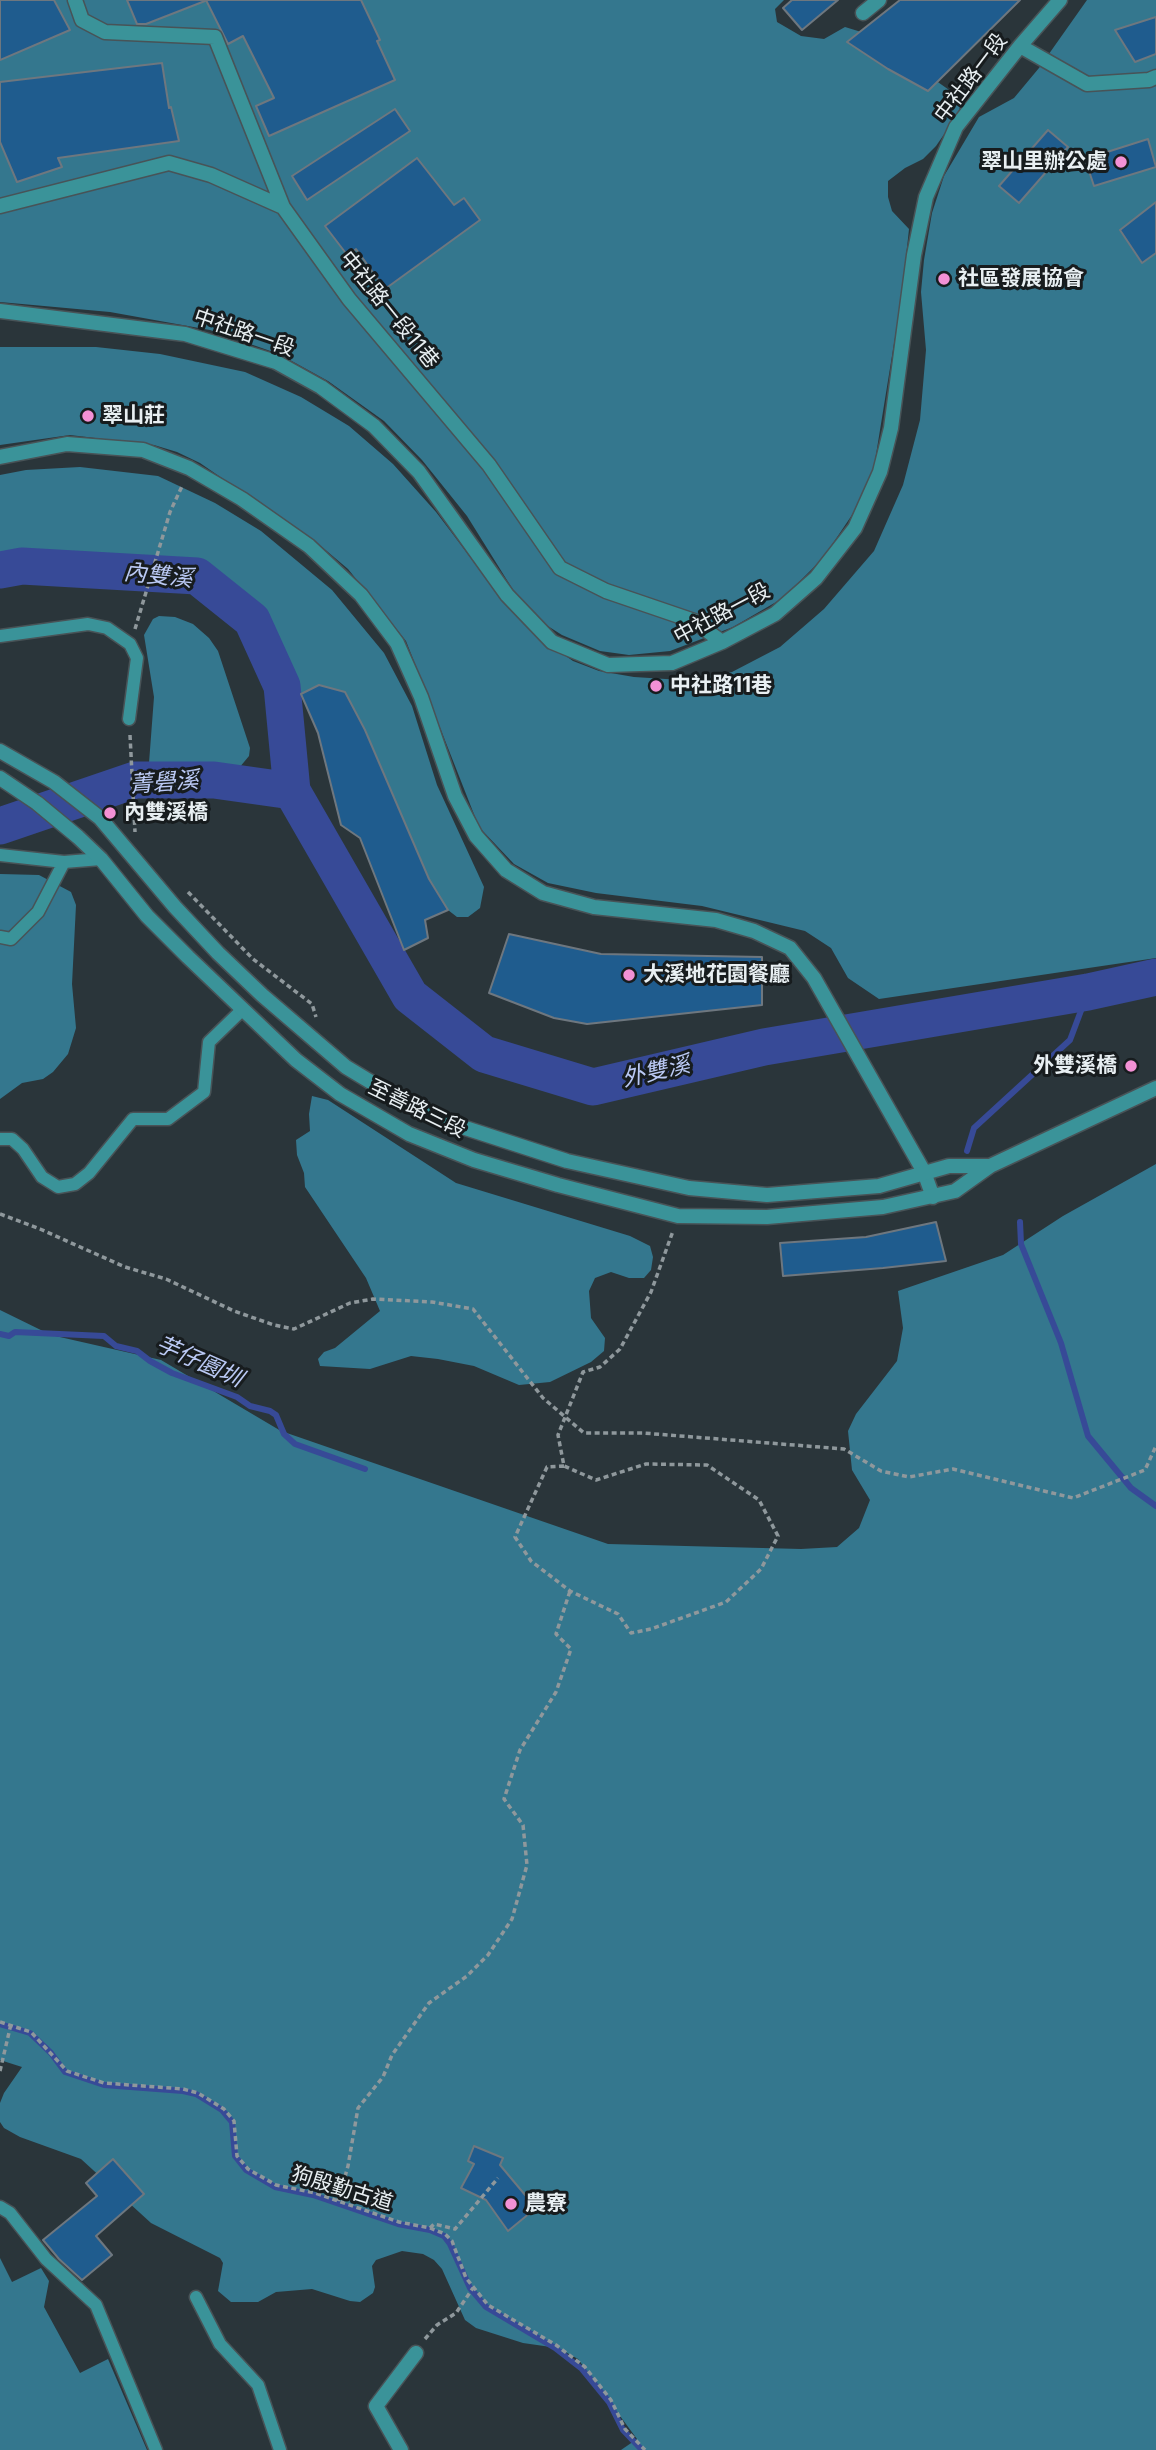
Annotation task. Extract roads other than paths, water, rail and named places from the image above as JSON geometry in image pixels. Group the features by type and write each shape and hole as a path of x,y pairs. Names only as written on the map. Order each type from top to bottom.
{"street":[{"name":"中社路一段11巷","path":"75,0 82,20 105,32 215,37 282,207 349,299 489,465 560,568 606,591 694,621 722,642"},
{"path":"863,13 879,0"},
{"name":"中社路一段","path":"0,311 185,334 276,362 321,387 374,426 419,472 507,596 552,642 608,665 672,663 722,642 775,614 816,578 855,528 880,472 891,428 914,255 926,197 956,127 1060,0"},
{"path":"1020,46 1087,84 1149,80 1156,77"},
{"path":"0,206 169,163 211,175 282,207"},
{"path":"0,457 67,444 143,450 189,467 242,499 309,546 361,595 397,643 421,697 455,796 476,836 506,870 543,892 594,907 716,920 754,931 790,948 814,978 924,1172 933,1197"},
{"name":"至善路三段","path":"0,751 54,782 100,818 175,907 218,953 346,1067 389,1093 453,1124 568,1161 689,1188 767,1195 879,1186 949,1166 990,1166"},
{"name":"至善路三段","path":"0,778 37,803 78,837 101,859 148,916 296,1060 340,1094 408,1134 474,1160 678,1216 767,1217 883,1207 955,1191 990,1166"},
{"path":"990,1166 1156,1088"},
{"path":"401,2450 376,2406 416,2353"}],"lane":[{"path":"0,636 88,624 107,628 130,644 137,658 129,719"},
{"path":"0,855 64,862 101,859"},
{"path":"0,937 11,939 38,912 64,862"},
{"path":"0,1139 12,1139 23,1149 42,1177 58,1187 75,1184 89,1173 133,1119 168,1119 204,1092 209,1042 242,1010"},
{"path":"0,2207 10,2213 46,2259 96,2305 156,2450"},
{"path":"196,2297 220,2344 258,2385 281,2450"}],"waterway":[{"name":"外雙溪","path":"0,570 22,566 197,576 252,620 282,686 292,791 410,996 484,1054 593,1087 764,1047 1088,992 1156,977"},
{"name":"菁礐溪","path":"0,826 135,780 214,780 292,791"},
{"path":"967,1151 974,1128 1070,1040 1088,992"},
{"path":"1020,1222 1021,1244 1061,1343 1088,1436 1131,1488 1156,1506"},
{"name":"芋仔園圳","path":"0,1334 9,1336 15,1332 104,1336 116,1346 137,1351 172,1373 237,1397 250,1406 270,1411 276,1415 284,1434 295,1444 365,1469"},
{"path":"0,2024 30,2033 51,2053 65,2072 104,2085 196,2094 222,2110 232,2122 235,2156 246,2170 275,2187 313,2195 398,2224 430,2230 444,2236 470,2288 486,2307 555,2348 582,2369 609,2402 623,2430 642,2450"}],"place":[{"name":"翠山里辦公處","path":"1121,162"},
{"name":"社區發展協會","path":"944,279"},
{"name":"翠山莊","path":"88,416"},
{"name":"中社路11巷","path":"656,686"},
{"name":"內雙溪橋","path":"110,813"},
{"name":"大溪地花園餐廳","path":"629,975"},
{"name":"外雙溪橋","path":"1131,1066"},
{"name":"農寮","path":"511,2204"}],"water label":[{"name":"內雙溪","path":"158,576"}]}
